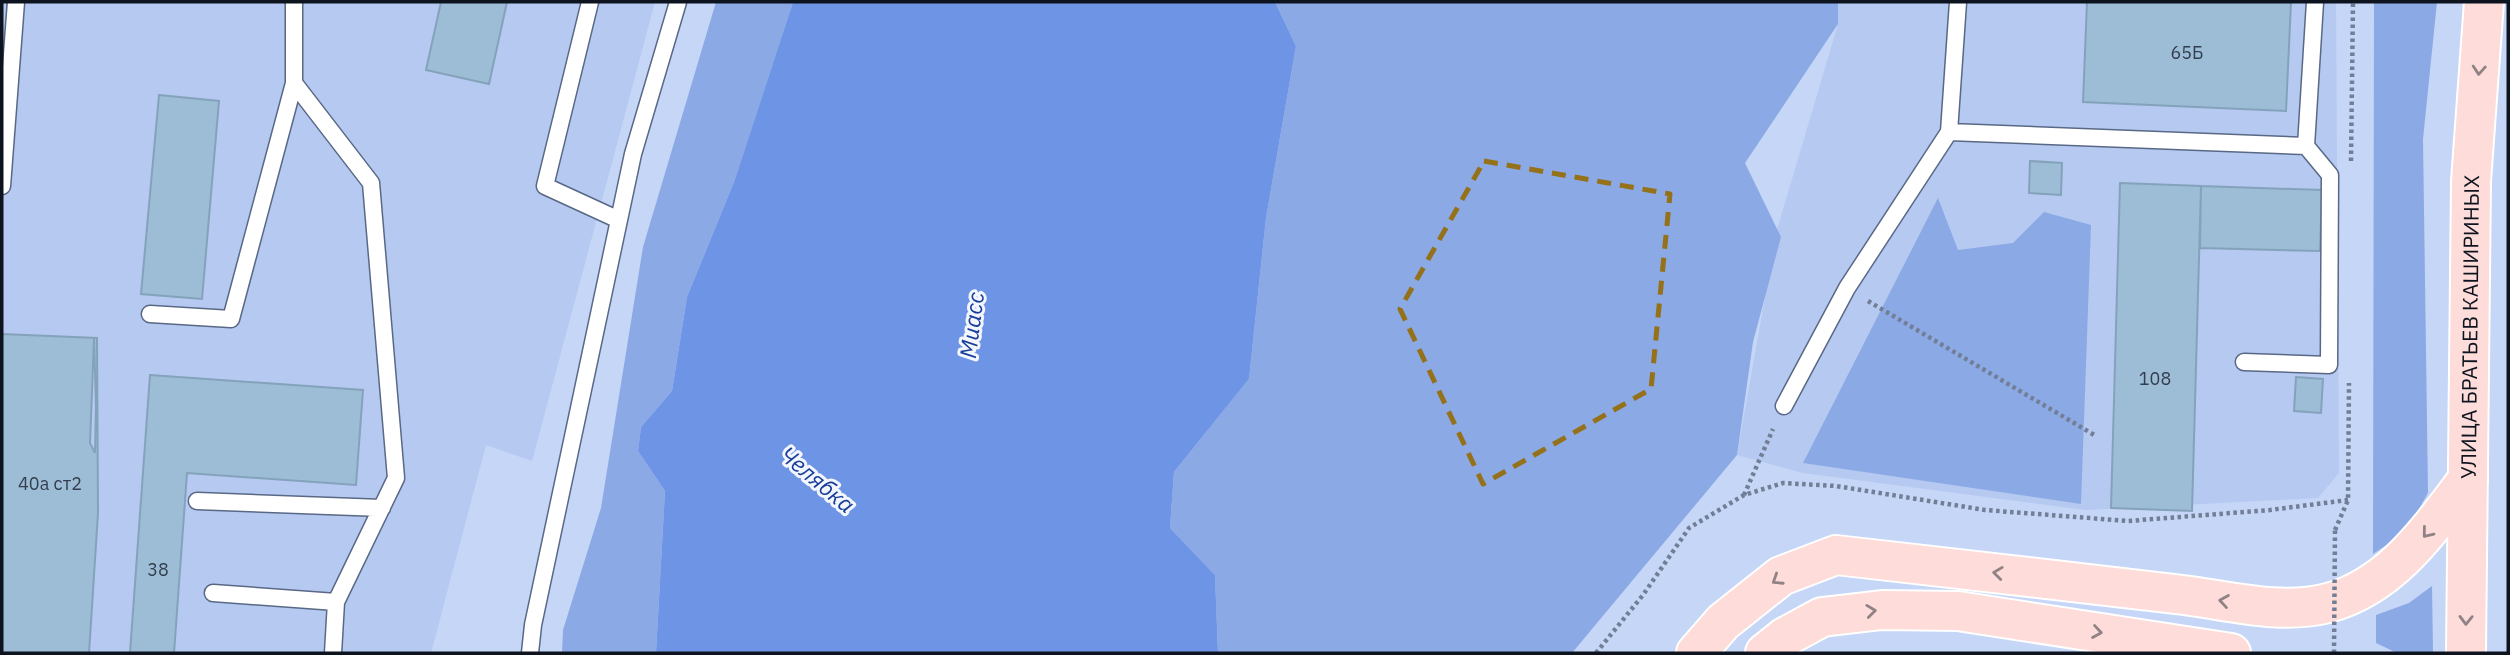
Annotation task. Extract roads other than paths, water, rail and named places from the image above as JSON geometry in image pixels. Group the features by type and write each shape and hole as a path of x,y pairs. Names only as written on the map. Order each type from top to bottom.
{"main road":[{"name":"УЛИЦА БРАТЬЕВ КАШИРИНЫХ","path":"2466,653 2471,181 2484,2"},
{"path":"1696,653 1723,622 1781,576 1836,555 2189,595 2248,605 2293,608 2328,603 2365,585 2407,556 2468,479"},
{"path":"1765,653 1785,637 1822,617 1882,610 1958,611 2231,653"}],"lane":[{"path":"2,186 16,2"},
{"path":"150,314 231,319 294,83 294,2"},
{"path":"590,2 545,186 619,220"},
{"path":"530,653 533,625 633,155 678,2"},
{"path":"1784,406 1847,288 1950,132 1958,2"},
{"path":"2244,362 2329,365 2330,174 2306,146 2315,2"},
{"path":"294,83 371,183 396,478 336,602 333,653"},
{"path":"1950,132 2306,146"},
{"path":"197,501 382,508"},
{"path":"213,593 336,602"}],"water":[{"path":"793,2 1275,2 1296,46 1266,218 1249,379 1174,472 1170,528 1215,575 1218,653 656,653 665,491 638,451 641,427 672,391 687,297 734,182"}],"water label":[{"name":"Миасс","path":"971,325"},
{"name":"Челябка","path":"818,479"}]}
